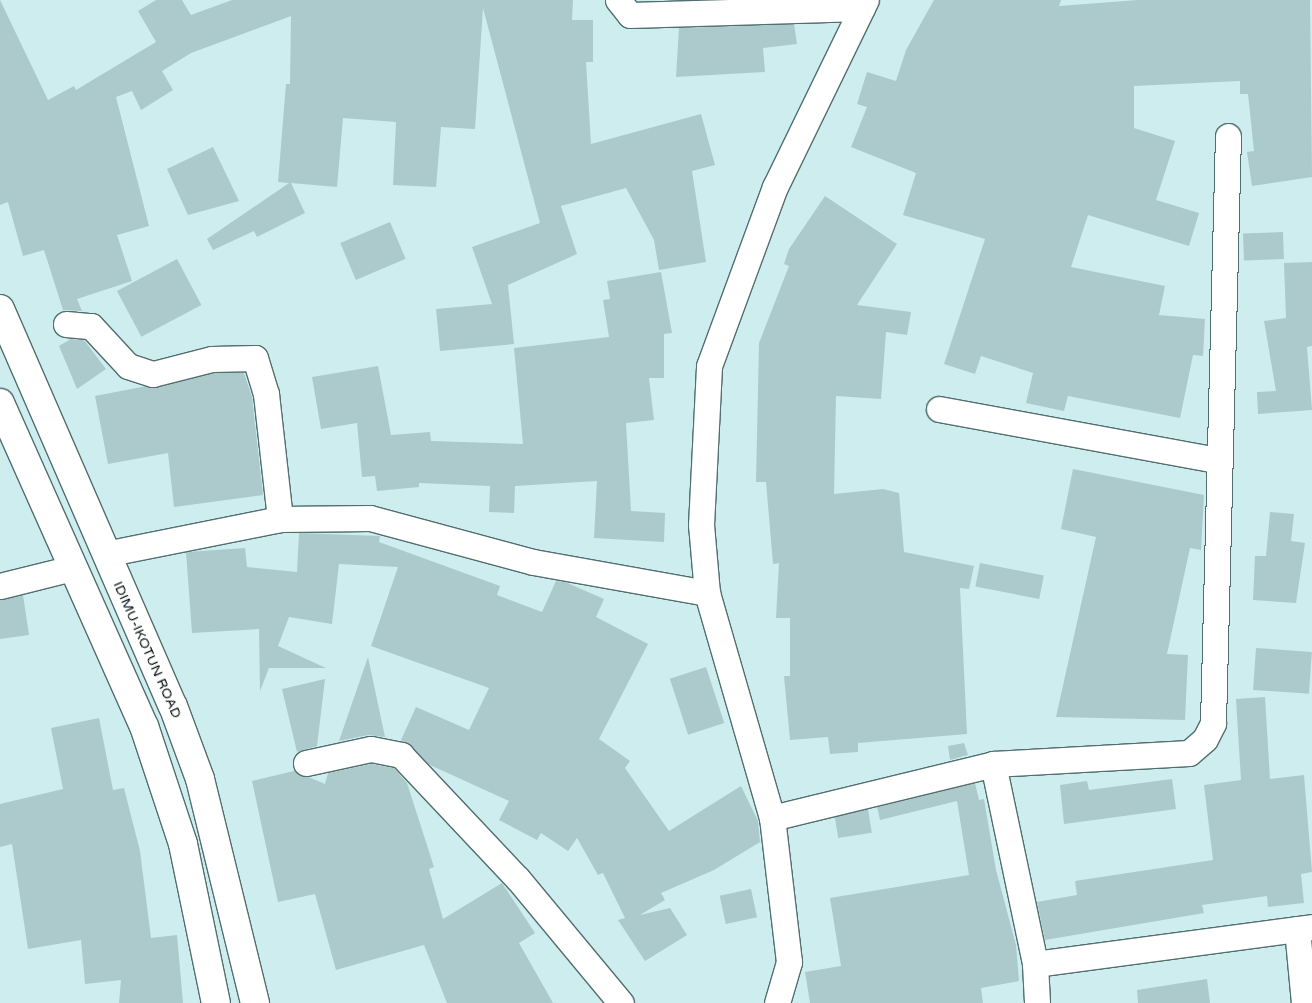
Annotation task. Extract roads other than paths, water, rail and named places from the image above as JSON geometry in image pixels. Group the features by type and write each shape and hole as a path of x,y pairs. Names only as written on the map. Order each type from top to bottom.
{"main road":[{"name":"IDIMU-IKOTUN ROAD","path":"0,309 105,554 173,706 200,779 255,1003"},
{"path":"0,403 148,735 183,844 216,1003"}],"street":[{"path":"618,0 630,15 864,4 775,187 709,366 701,524 707,593 772,818 789,962 777,1003"},
{"path":"772,818 993,764 1189,753 1205,739 1213,723 1217,460 1228,136"},
{"path":"66,324 91,326 128,366 153,374 212,359 255,358 266,394 280,518"},
{"path":"939,409 1217,460"},
{"path":"105,554 280,518 370,518 533,562 707,593"},
{"path":"0,586 73,568"},
{"path":"306,763 371,749 401,755 518,879 621,1003"},
{"path":"993,764 1035,964 1037,1003"},
{"path":"1035,964 1304,928 1304,1003"}]}
